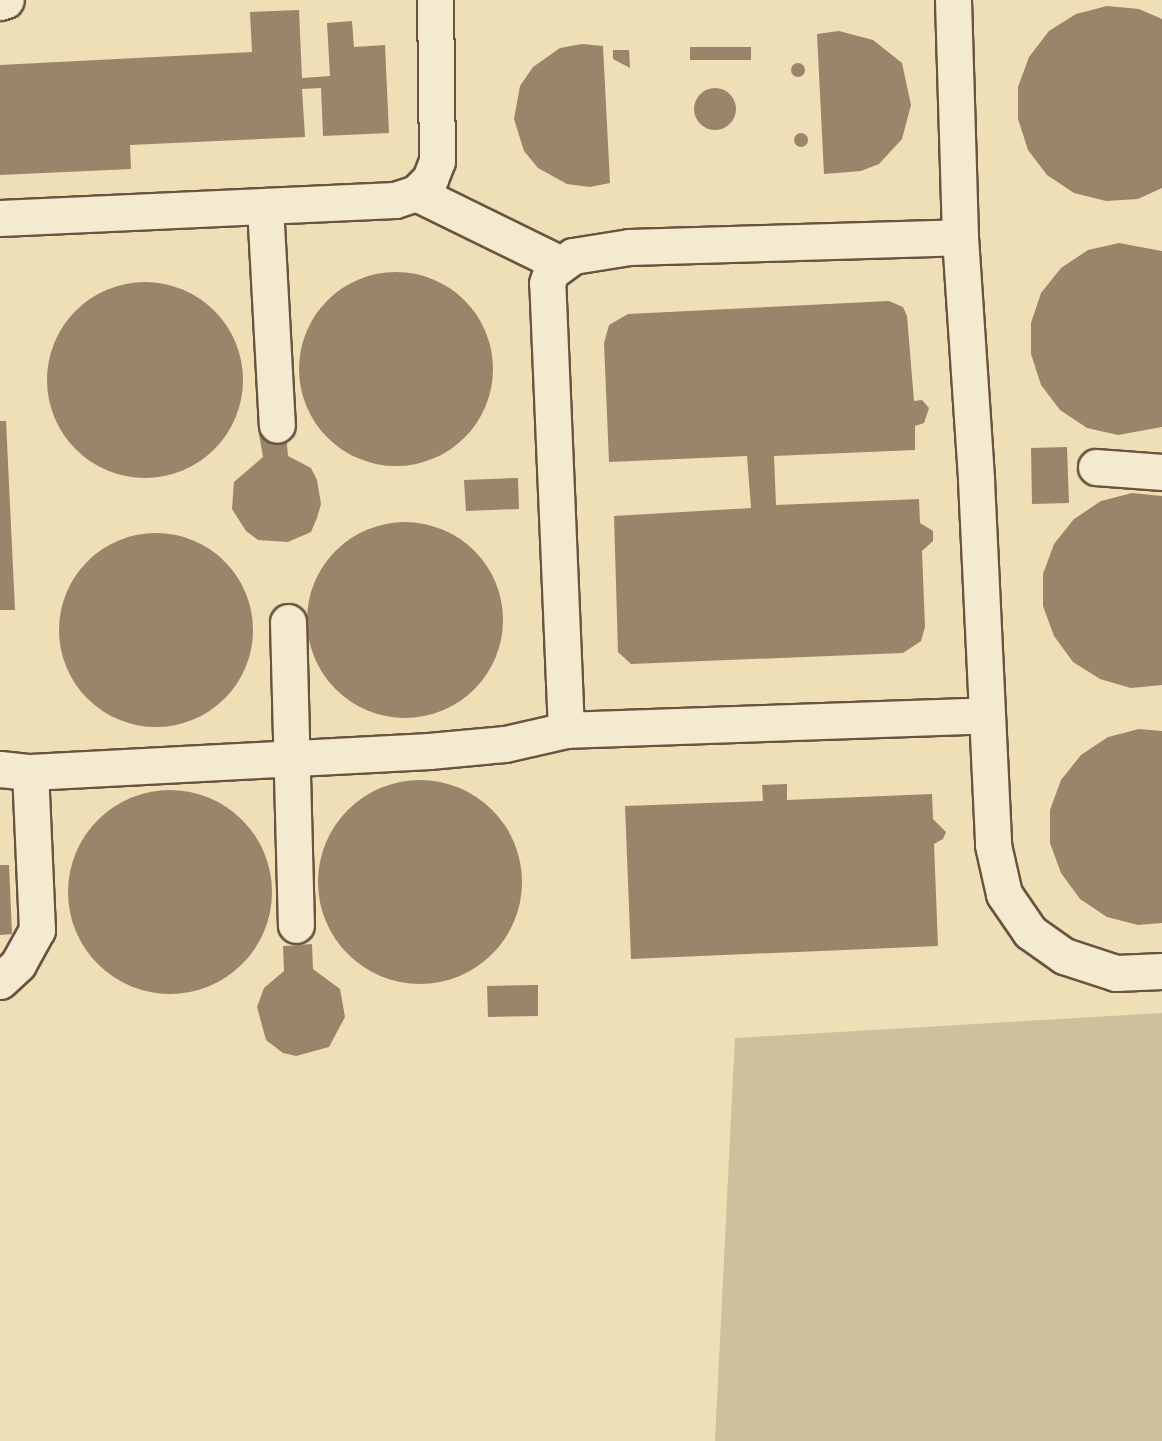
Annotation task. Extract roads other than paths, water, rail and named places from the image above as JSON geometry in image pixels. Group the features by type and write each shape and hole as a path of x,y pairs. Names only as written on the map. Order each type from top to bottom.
{"lane":[{"path":"0,2 6,0"},
{"path":"0,218 395,200 416,194 430,179 437,160 435,0"},
{"path":"953,0 960,237 993,845 1004,894 1030,932 1064,956 1116,973 1162,971"},
{"path":"416,194 559,263 629,247 960,237"},
{"path":"265,206 277,425"},
{"path":"559,263 547,283 566,730"},
{"path":"1096,467 1161,470"},
{"path":"288,622 296,925"},
{"path":"0,981 18,964 37,930 15,770 292,758 505,744 566,730 986,715"}]}
